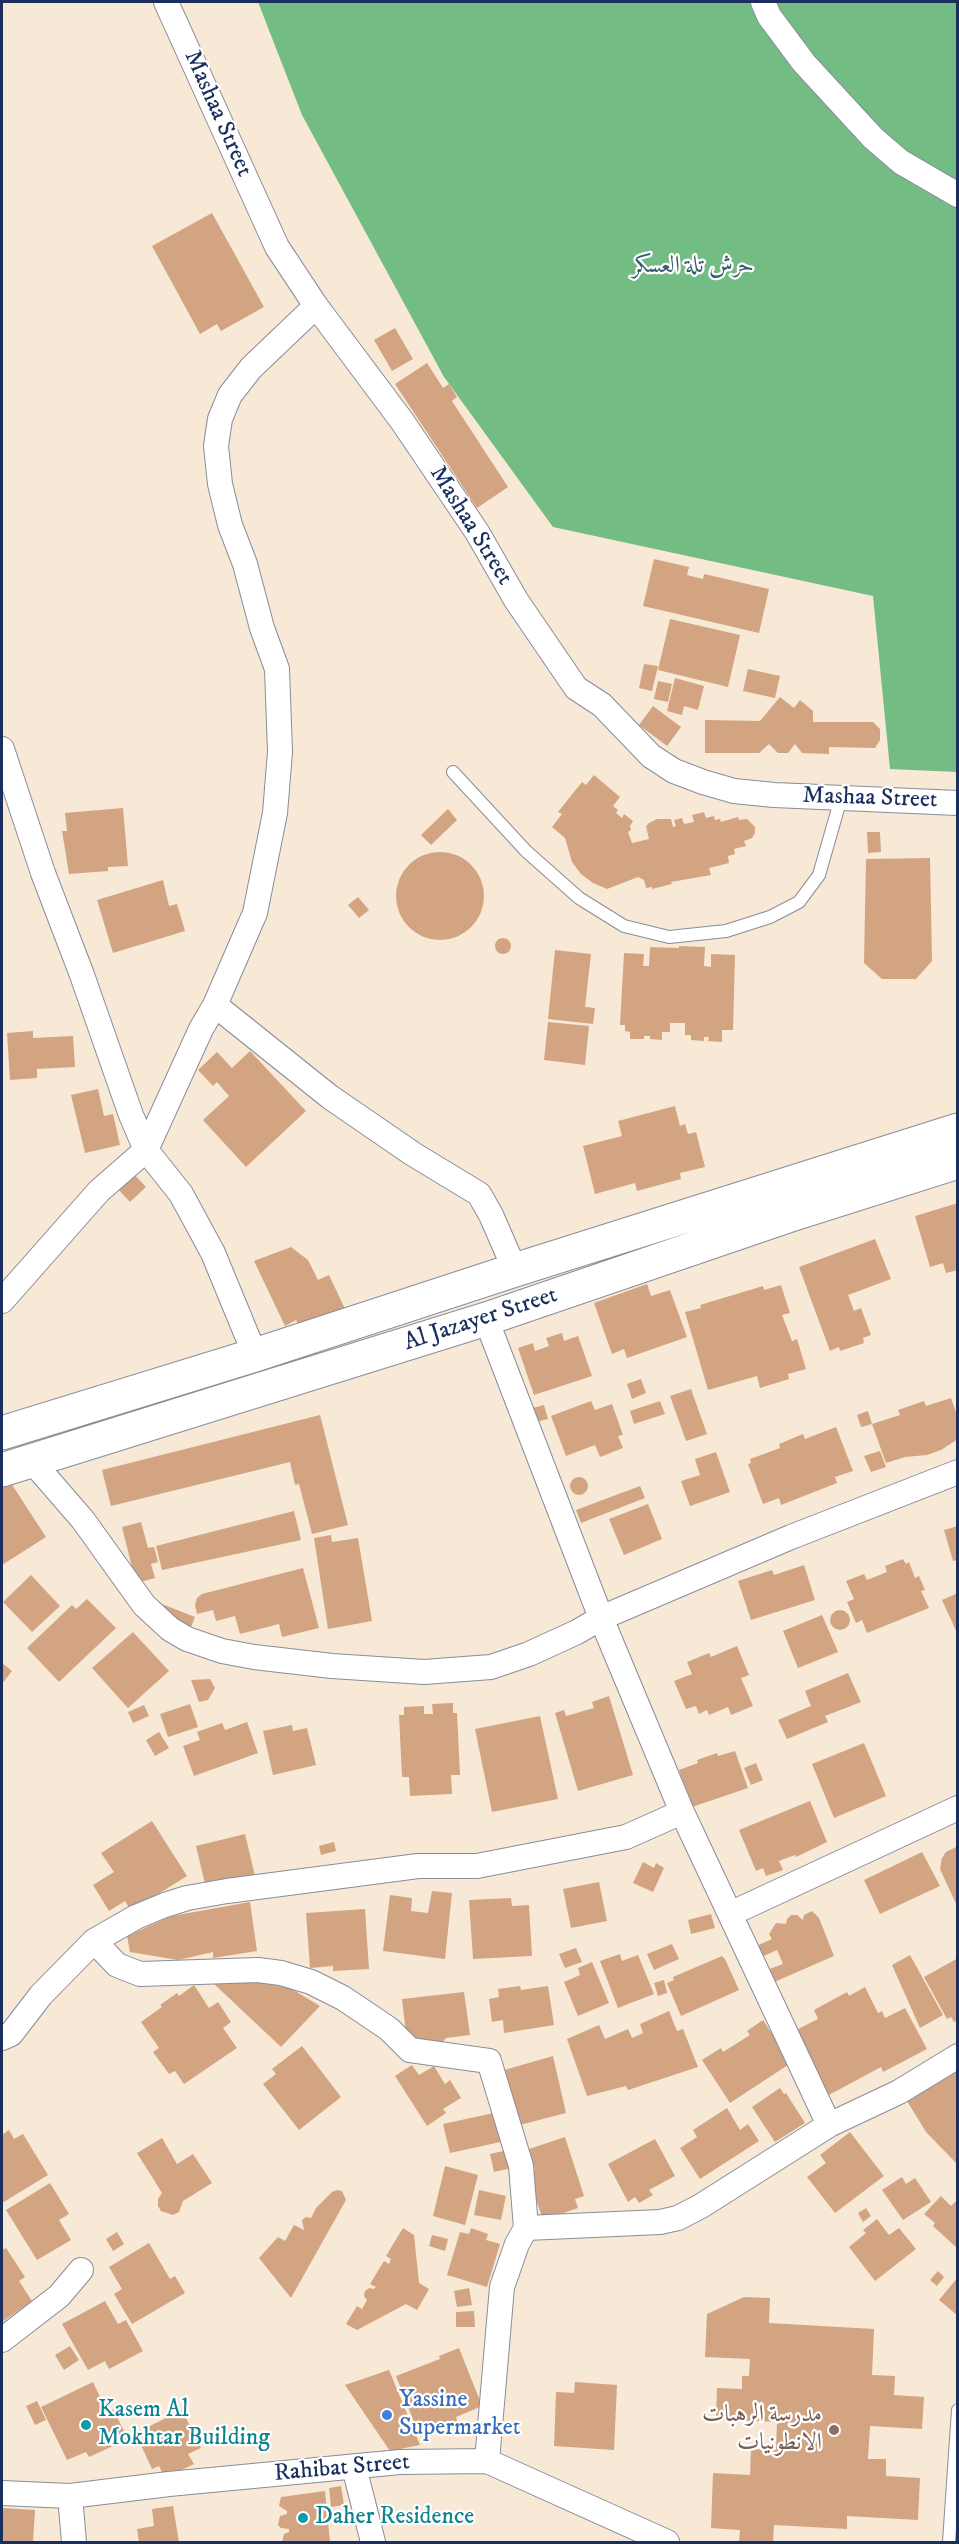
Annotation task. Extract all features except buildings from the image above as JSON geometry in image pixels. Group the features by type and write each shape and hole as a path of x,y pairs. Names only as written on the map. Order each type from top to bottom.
{"main road":[{"name":"Al Jazayer Street","path":"2,1433 255,1355 957,1130"},
{"name":"Al Jazayer Street","path":"16,1465 486,1319 791,1215 957,1162"}],"street":[{"name":"Mashaa Street","path":"166,2 277,247 315,306 402,421 477,532 516,600 576,688 602,705 651,756 674,771 734,791 957,803"},
{"path":"763,2 769,16 804,63 873,138 901,162 957,195"},
{"path":"2,1301 99,1191 146,1150 201,1029 215,1005 255,913 275,813 280,752 277,669 262,628 245,564 230,525 220,484 216,447 220,419 230,395 251,368 315,306"},
{"path":"2,749 43,873 146,1150 191,1210 235,1302 255,1355"},
{"path":"215,1005 330,1097 413,1154 479,1194 491,1215 515,1270"},
{"path":"486,1319 602,1618 682,1812 829,2125"},
{"path":"16,1465 83,1520 144,1605 170,1629 187,1639 222,1651 332,1666 424,1672 451,1672 491,1666 529,1653 577,1632 602,1618 791,1537 957,1472"},
{"path":"730,1914 957,1808"},
{"path":"2,2038 10,2034 40,1995 94,1941 136,1917 187,1898 418,1866 477,1866 626,1837 682,1812"},
{"path":"94,1941 117,1965 140,1974 258,1970 301,1979 343,1998 389,2029 410,2050 489,2061 520,2166 526,2228 517,2244 502,2287 487,2461"},
{"path":"526,2228 660,2222 678,2218 701,2206 829,2125 899,2092 957,2056"},
{"path":"2,2340 59,2296 81,2270"},
{"name":"Rahibat Street","path":"2,2493 70,2496 400,2462 487,2461 666,2542"},
{"path":"354,2467 373,2542"},
{"path":"70,2496 74,2542"}],"lane":[{"path":"453,772 525,851 579,898 624,926 669,937 726,931 770,917 799,902 819,876 841,798"},
{"path":"949,2542 957,2410"}],"green space":[{"name":"حرش تلة العسكر","path":"258,2 957,2 957,772 890,769 873,596 553,527 444,377 302,115"}],"place":[{"name":"Yassine Supermarket","path":"387,2415"},
{"name":"Kasem Al Mokhtar Building","path":"86,2425"},
{"name":"مدرسة الرهبات الانطونيات","path":"834,2430"},
{"name":"Daher Residence","path":"303,2518"}]}
